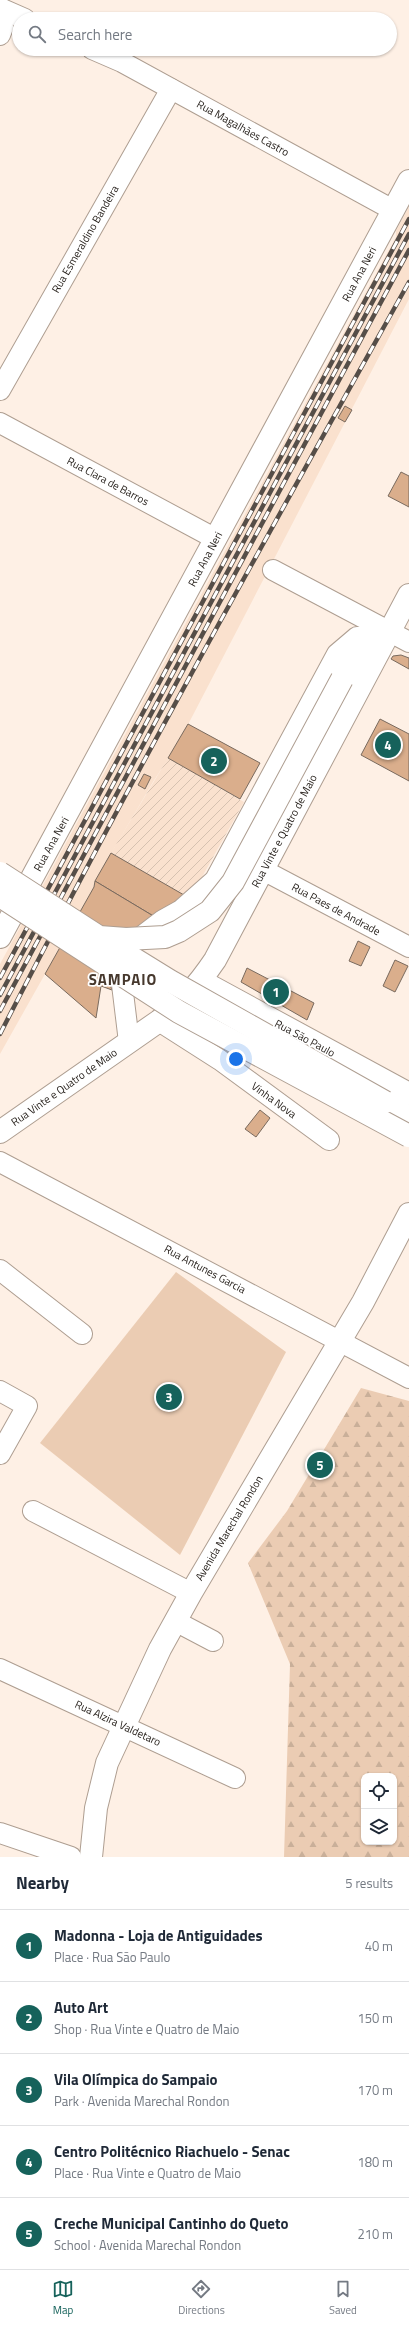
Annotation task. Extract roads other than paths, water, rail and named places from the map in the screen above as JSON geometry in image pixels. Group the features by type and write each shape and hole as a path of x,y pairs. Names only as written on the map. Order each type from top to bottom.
{"main road":[{"name":"Rua Ana Neri","path":"0,937 409,181"},
{"name":"Rua Vinte e Quatro de Maio","path":"0,1132 159,1021 184,1000 201,981 215,960 263,870 382,634 409,595"},
{"path":"99,937 126,939 165,937 195,923 210,912 233,882 342,679 382,634"},
{"path":"0,873 170,981 385,1102 404,1114 409,1121"},
{"path":"0,896 152,996 206,1027 409,1136"},
{"name":"Rua São Paulo","path":"201,981 409,1094"},
{"name":"Avenida Marechal Rondon","path":"91,1857 94,1819 100,1789 107,1763 123,1726 175,1621 363,1302 409,1214"},
{"path":"389,1251 409,1242"}],"street":[{"path":"1,8 12,13"},
{"path":"0,35 3,27 1,8"},
{"name":"Rua Magalhães Castro","path":"108,56 122,62 393,210"},
{"name":"Rua Esmeraldino Bandeira","path":"0,390 171,89"},
{"name":"Rua Clara de Barros","path":"0,423 216,539"},
{"path":"274,570 382,634 409,642"},
{"name":"Rua Vinte e Quatro de Maio","path":"129,1042 120,968 129,946 163,920 181,910 215,880 337,654 357,637 382,634"},
{"name":"Rua Paes de Andrade","path":"263,870 409,947"},
{"name":"Vinha Nova","path":"159,1021 220,1060 329,1140"},
{"name":"Rua Antunes Garcia","path":"0,1162 340,1340 409,1378"},
{"path":"0,1270 82,1334"},
{"path":"0,1392 27,1406 0,1454"},
{"path":"33,1511 191,1593"},
{"path":"175,1621 213,1641"},
{"name":"Rua Alzira Valdetaro","path":"0,1669 235,1778"},
{"path":"0,1833 71,1857"}],"railway":[{"path":"0,978 409,219"},
{"path":"0,995 409,234"},
{"path":"0,1011 409,250"},
{"path":"0,1034 150,750 409,282"}],"place":[{"name":"Centro Politécnico Riachuelo - Senac","path":"388,745"},
{"name":"Auto Art","path":"214,761"},
{"name":"Madonna - Loja de Antiguidades","path":"276,992"},
{"name":"Vila Olímpica do Sampaio","path":"169,1397"},
{"name":"Creche Municipal Cantinho do Queto","path":"320,1465"}],"district":[{"name":"SAMPAIO","path":"123,980"}]}
